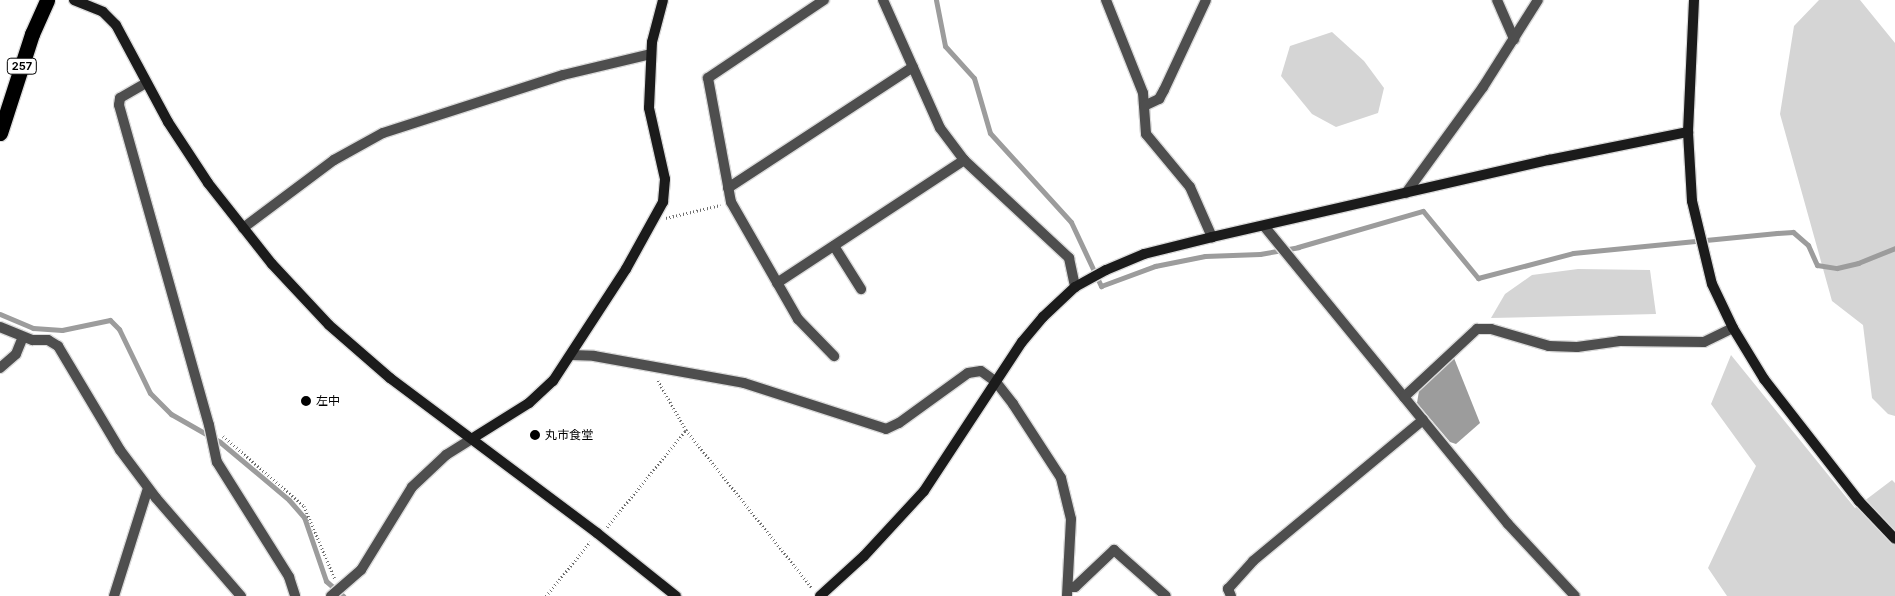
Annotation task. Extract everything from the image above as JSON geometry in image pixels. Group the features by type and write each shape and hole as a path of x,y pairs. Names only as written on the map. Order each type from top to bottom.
{"highway":[{"name":"257","path":"0,133 32,34 47,0"}],"street":[{"path":"74,0 103,12 116,25 146,83 208,183 243,228 329,325 390,378 473,438 599,534 676,596"},
{"path":"331,596 343,588 361,570 412,487 446,455 529,403 553,381 571,355 656,216 663,202 665,179 649,108 651,54 663,0"},
{"path":"824,0 708,78 731,202 798,319 834,356"},
{"path":"884,0 940,128 964,160 1069,258 1075,287"},
{"path":"1106,0 1143,93 1146,134 1190,187 1212,237"},
{"path":"1144,106 1158,99 1164,90 1206,0"},
{"path":"1497,0 1514,39"},
{"path":"1406,194 1483,87 1538,0"},
{"path":"1694,0 1688,132 1697,231 1712,284 1732,328 1764,379 1859,501 1895,539"},
{"path":"243,228 334,160 383,133 563,75 651,54"},
{"path":"728,188 913,67"},
{"path":"146,83 120,98 119,105 210,427 219,469 285,570 295,596"},
{"path":"819,596 864,556 924,491 996,382 1038,323 1075,287 1144,254 1548,160 1688,132"},
{"path":"778,283 964,160"},
{"path":"1264,226 1508,524 1574,596"},
{"path":"834,246 861,289"},
{"path":"0,327 24,337 48,340 58,346 120,450 148,488 241,596"},
{"path":"1404,397 1477,329 1490,329 1549,346 1577,348 1620,341 1704,342 1732,328"},
{"path":"0,368 16,354 24,337"},
{"path":"571,355 659,367 744,383 886,429 974,370 996,382 1042,446 1061,478 1071,520 1068,591"},
{"path":"1220,596 1230,592 1253,561 1423,420"},
{"path":"114,596 148,488"},
{"path":"1068,591 1075,587 1114,550 1166,596"}],"path":[{"path":"656,216 672,219 731,202"},
{"path":"659,367 656,378 686,430 819,596"},
{"path":"210,427 304,506 335,579 343,588"},
{"path":"546,596 686,430"}],"shaded area":[{"path":"1819,0 1860,0 1895,43 1895,416 1888,414 1872,398 1863,325 1832,301 1780,114 1794,26"},
{"path":"1332,32 1364,61 1384,88 1378,113 1336,127 1312,114 1281,76 1290,46"},
{"path":"1578,269 1650,270 1656,314 1491,318 1505,294 1532,275"},
{"path":"1731,355 1855,508 1892,480 1895,483 1895,596 1727,596 1708,568 1756,466 1711,404"},
{"path":"1454,358 1480,423 1456,444 1450,442 1417,403 1419,391"}],"waterway":[{"path":"936,0 945,46 974,78 990,133 1071,222 1101,286 1155,266 1205,256 1260,254 1298,247 1423,211 1478,278 1573,253 1777,233 1793,232 1808,245 1817,265 1837,268 1858,263 1895,248"},
{"path":"0,314 33,328 62,330 110,320 119,329 150,393 171,414 220,442 289,500 304,517 326,581 343,596"}],"place":[{"name":"左中","path":"306,401"},
{"name":"丸市食堂","path":"535,435"}]}
